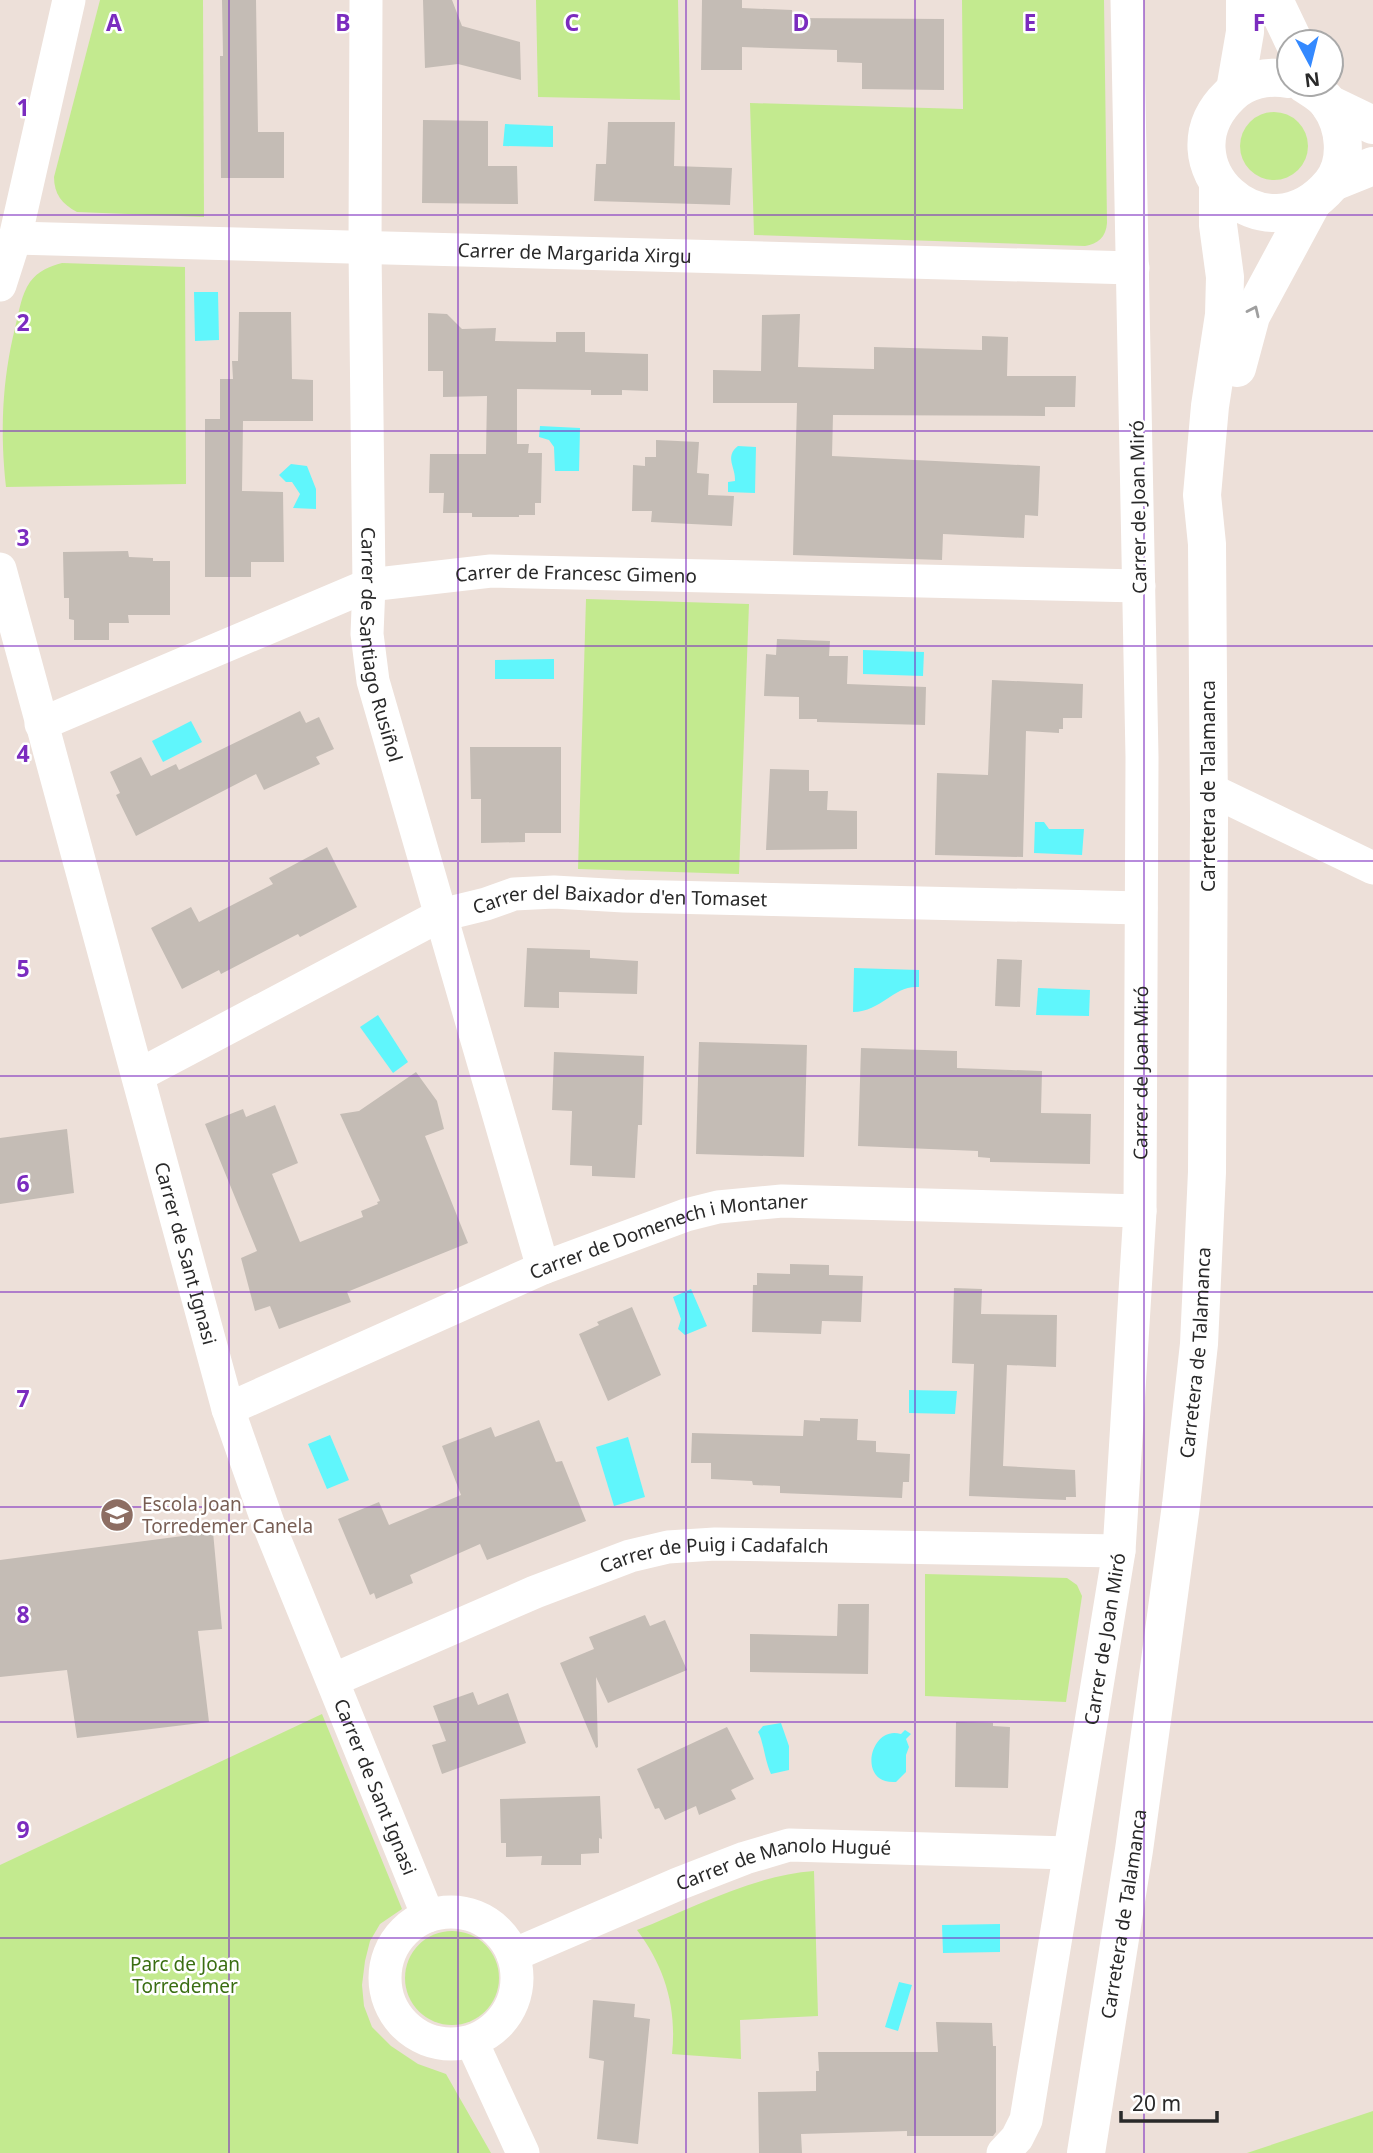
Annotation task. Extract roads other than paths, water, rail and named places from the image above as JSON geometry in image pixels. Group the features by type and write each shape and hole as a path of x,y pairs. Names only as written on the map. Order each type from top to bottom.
{"street":[{"path":"0,285 15,238 69,0"},
{"name":"Carrer de Santiago Rusiñol","path":"366,0 367,634 373,681 543,1268"},
{"name":"Carrer de Joan Miró","path":"1010,2146 1026,2120 1119,1550 1140,1211 1139,586 1128,0"},
{"path":"1235,90 1245,32 1245,0"},
{"path":"1274,0 1287,28"},
{"path":"1275,79 1268,77 1235,90 1220,104 1210,123 1206,144 1209,164 1217,183 1229,197 1244,207 1261,212 1287,212 1373,166"},
{"path":"1319,98 1339,122 1343,142 1341,163 1322,192"},
{"path":"1326,98 1373,125"},
{"name":"Carretera de Talamanca","path":"1086,2153 1152,1719 1181,1506 1199,1344 1207,1172 1209,789 1207,544 1202,495 1211,394 1223,315 1224,290 1217,183"},
{"name":"Carretera de Talamanca","path":"1207,544 1228,483 1231,407 1241,344 1251,316 1322,192"},
{"name":"Carrer de Margarida Xirgu","path":"15,238 1133,268"},
{"name":"Carrer de Sant Ignasi","path":"0,569 10,637 41,724 228,1409 268,1523 428,1916"},
{"name":"Carrer de Francesc Gimeno","path":"41,724 369,585 491,571 1139,586"},
{"path":"1209,789 1373,867"},
{"name":"Carrer del Baixador d'en Tomaset","path":"139,1076 441,915 514,894 554,892 1141,908"},
{"name":"Carrer de Domenech i Montaner","path":"228,1409 543,1268 686,1215 718,1207 782,1201 1140,1211"},
{"name":"Carrer de Puig i Cadafalch","path":"333,1680 535,1592 649,1550 688,1545 739,1544 1119,1550"},
{"name":"Carrer de Manolo Hugué","path":"513,1955 701,1875 789,1845 1069,1853"},
{"path":"443,1912 466,1914 491,1925 505,1939 513,1955 517,1979 513,2002 501,2022 472,2042 448,2045 424,2039 406,2027 393,2012 384,1987 386,1964 394,1943 410,1926 428,1916 443,1912"},
{"path":"472,2042 523,2153"}],"water":[{"path":"505,124 553,126 553,147 503,146"},
{"path":"194,292 218,292 219,340 195,341"},
{"path":"540,426 580,428 579,471 555,471 554,447 549,440 539,437"},
{"path":"738,446 756,447 755,493 728,492 728,482 735,481 731,458"},
{"path":"291,464 307,466 316,489 316,509 293,508 300,494 292,482 286,482 279,475"},
{"path":"863,650 924,652 923,676 863,674"},
{"path":"554,659 554,679 495,679 495,660"},
{"path":"191,721 202,742 163,762 152,741"},
{"path":"1035,822 1044,822 1049,829 1084,829 1082,855 1034,853"},
{"path":"854,968 919,970 919,987 902,990 872,1007 853,1012"},
{"path":"1038,988 1090,990 1089,1016 1036,1015"},
{"path":"378,1015 408,1062 393,1073 360,1027"},
{"path":"691,1289 707,1326 685,1335 678,1329 681,1319 673,1297"},
{"path":"909,1390 957,1391 955,1414 909,1413"},
{"path":"330,1435 349,1480 327,1489 308,1444"},
{"path":"628,1437 645,1497 614,1506 596,1447"},
{"path":"781,1723 789,1746 789,1770 771,1774 758,1732 763,1726"},
{"path":"905,1730 911,1734 906,1739 909,1747 906,1772 896,1782 883,1780 872,1765 875,1746 890,1733 901,1734"},
{"path":"1000,1924 1000,1952 943,1953 942,1925"},
{"path":"899,1982 912,1985 898,2031 885,2027"}],"place":[{"name":"Escola Joan Torredemer Canela","path":"117,1515"}],"park label":[{"name":"Parc de Joan Torredemer","path":"185,1975"}]}
